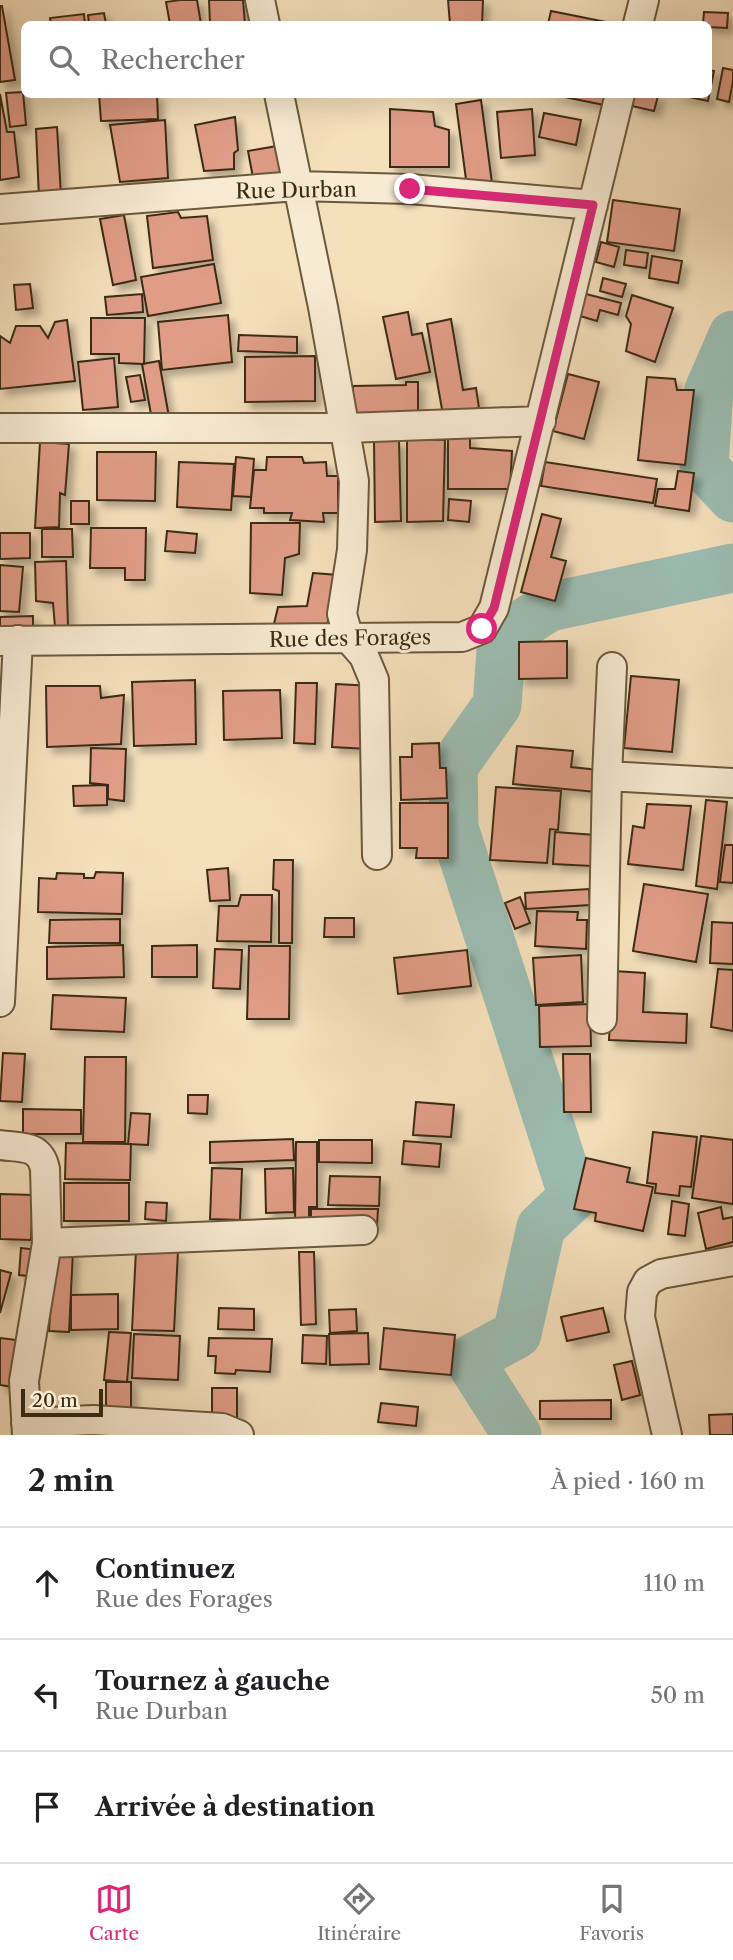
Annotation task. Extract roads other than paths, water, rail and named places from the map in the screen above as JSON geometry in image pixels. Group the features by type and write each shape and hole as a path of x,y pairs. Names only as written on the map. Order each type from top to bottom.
{"street":[{"path":"260,0 264,21"},
{"path":"639,21 644,0"},
{"path":"280,98 323,306 354,481 352,550 342,614 349,639 364,656 374,680 377,855"},
{"name":"Rue des Forages","path":"9,640 462,637 482,629 494,608 619,98"},
{"name":"Rue Durban","path":"0,209 297,186 410,189 593,205"},
{"path":"0,428 346,428 541,421"},
{"path":"0,1002 9,640"},
{"path":"602,1019 612,667"},
{"path":"607,776 733,783"},
{"path":"0,1145 32,1149 43,1159 45,1169 47,1243 24,1381 27,1429 93,1420 230,1431"},
{"path":"47,1243 363,1230"},
{"path":"667,1435 640,1317 642,1292 648,1280 661,1274 733,1261"},
{"path":"0,1398 14,1398 24,1381"}],"waterway":[{"path":"733,335 709,390 704,467 733,498"},
{"path":"517,1435 469,1360 517,1334 541,1227 573,1197 454,828 453,767 497,705 502,637 549,607 733,568"}]}
